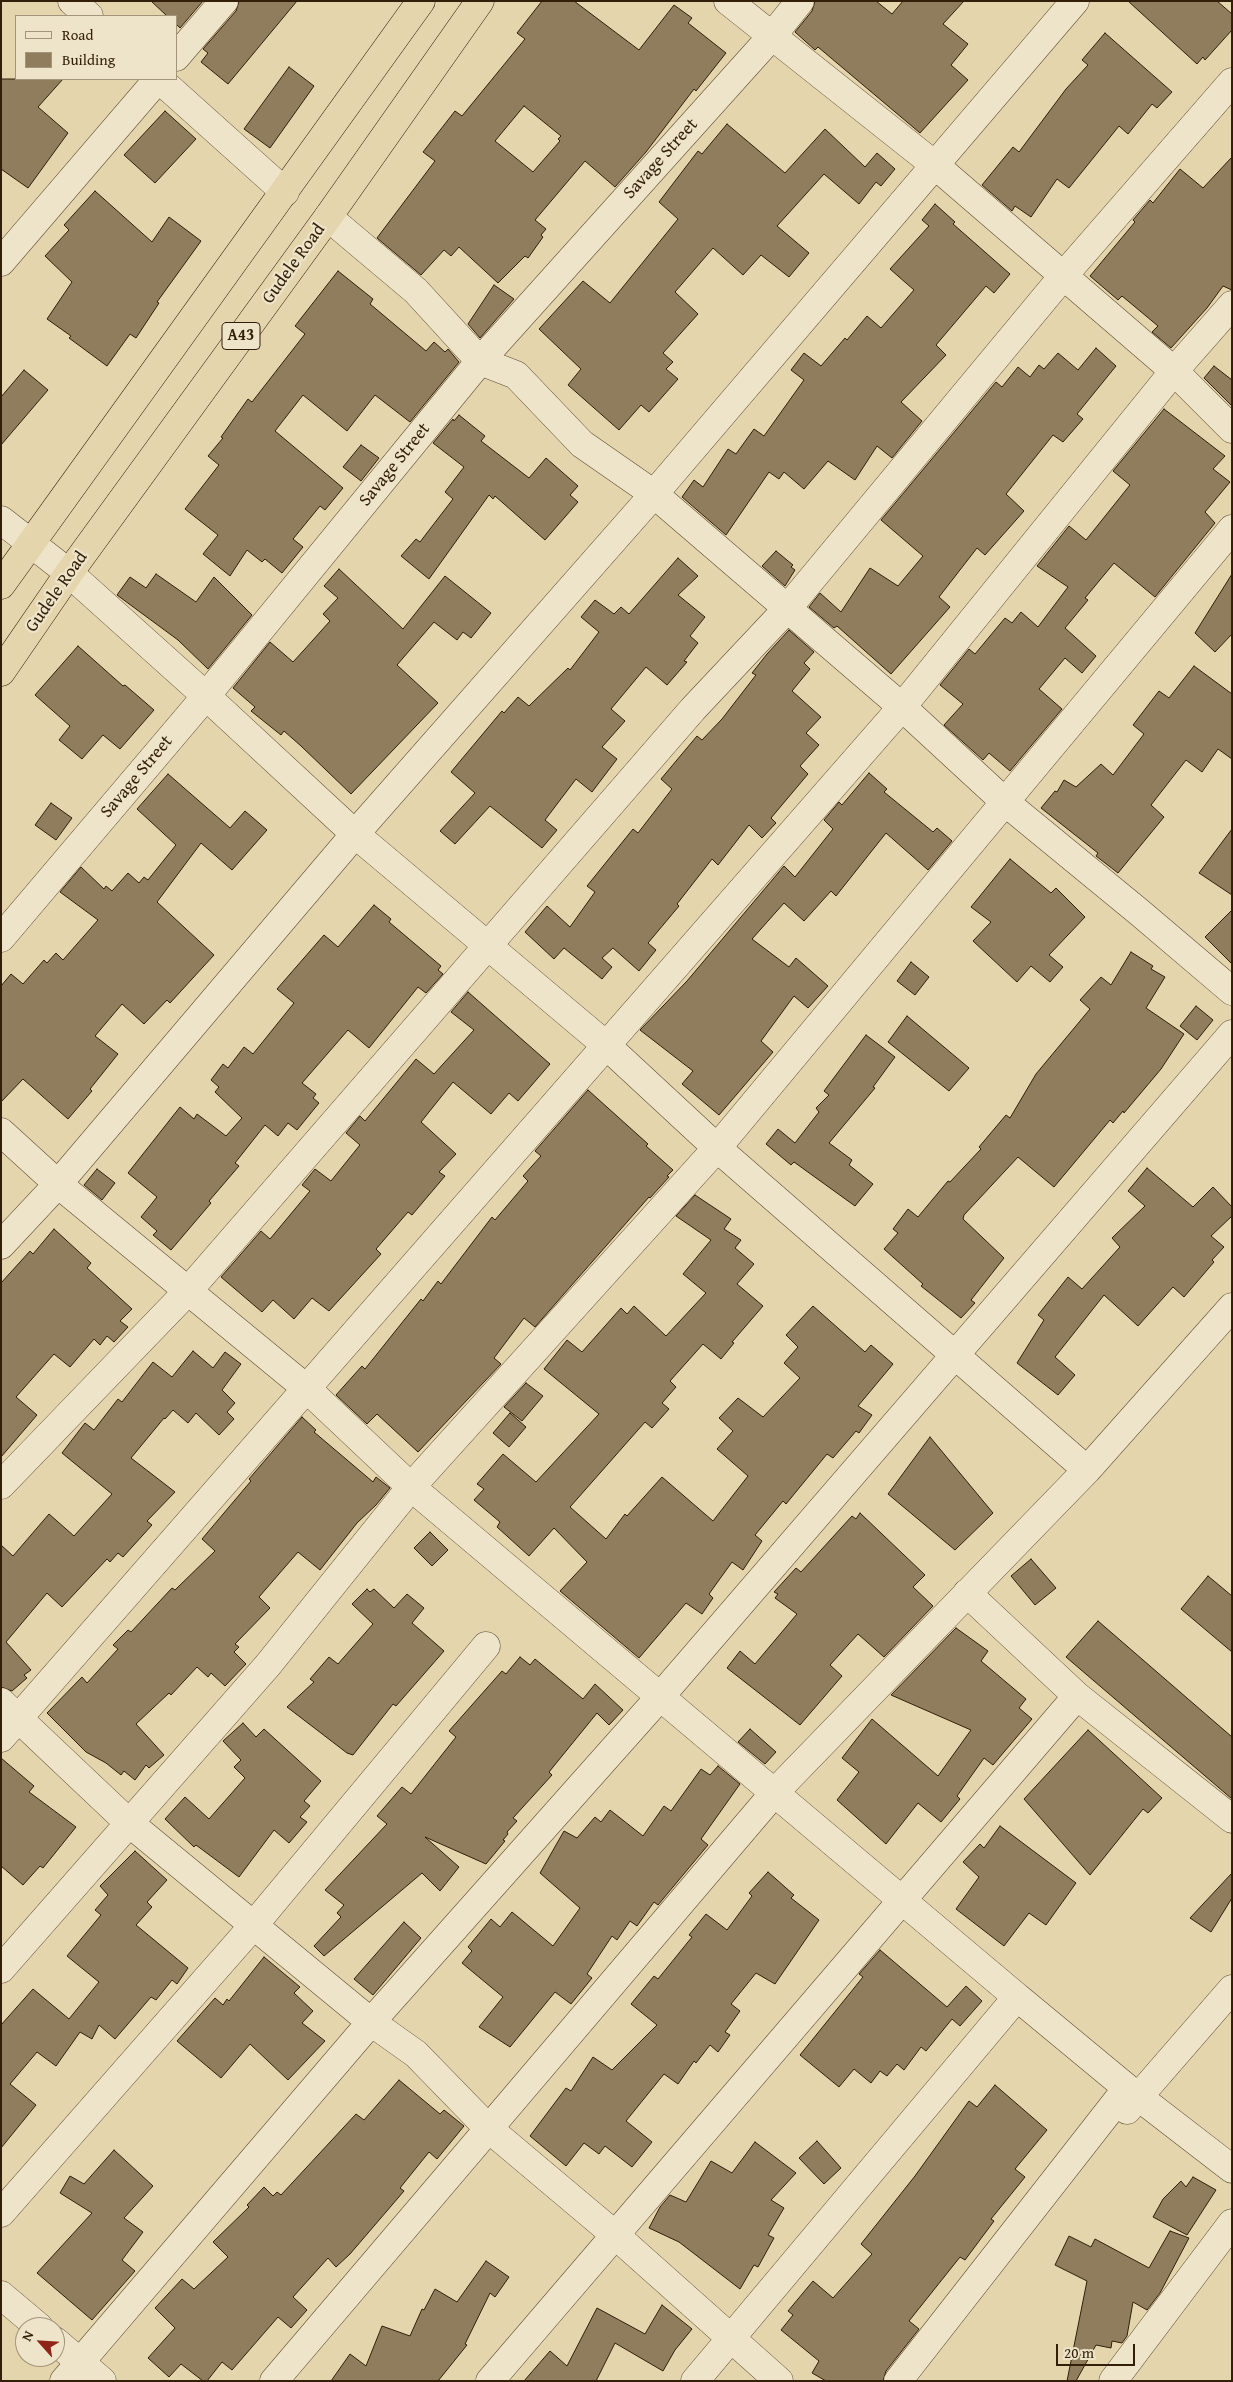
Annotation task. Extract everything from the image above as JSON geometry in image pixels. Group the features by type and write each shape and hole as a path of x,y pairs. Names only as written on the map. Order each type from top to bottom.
{"highway":[{"name":"A43","path":"1,584 421,1"},
{"name":"Gudele Road","path":"1,672 69,573 328,216 480,1"}],"street":[{"path":"72,1 88,15"},
{"path":"178,55 224,1"},
{"path":"728,1 936,166 1174,371 1232,428"},
{"name":"Savage Street","path":"1,938 206,696 480,361 772,36 800,1"},
{"path":"1,1244 58,1184 354,834 654,494 1076,1"},
{"path":"1,262 157,80"},
{"path":"159,80 285,192"},
{"path":"1,1485 188,1291 693,709 786,610 1064,275 1232,82"},
{"path":"328,216 416,291 480,361 516,375 582,444 654,494 786,610 902,708 1004,802 1232,991"},
{"path":"1,1738 10,1710 306,1388 608,1046 902,708 1174,371 1232,305"},
{"path":"1,520 29,544 69,573 206,696 354,834 489,944 608,1046 717,1148 1086,1470"},
{"path":"1,1969 128,1822 268,1665 411,1486 717,1148 1232,529"},
{"path":"72,2371 371,2022 659,1698 1232,1034"},
{"path":"1,1132 58,1184 306,1388 411,1486 659,1698 775,1792 1017,1997 1128,2088 1232,2168"},
{"path":"274,2381 775,1792 1086,1470 1232,1306"},
{"path":"967,1593 1077,1696 1232,1819"},
{"path":"1,2213 254,1926 486,1646"},
{"path":"490,2381 1077,1696"},
{"path":"10,1710 128,1822 371,2022 416,2054 488,2128 614,2234 779,2381"},
{"path":"1123,2115 1232,1989"},
{"path":"695,2381 1017,1997"},
{"path":"898,2381 1128,2088"},
{"path":"1114,2381 1232,2223"},
{"path":"1,2295 27,2317"},
{"path":"65,2358 72,2371 102,2381"}],"building":[{"path":"151,1 203,1 180,28 178,26 178,15 166,15"},
{"path":"239,1 297,1 228,84 201,62 208,53 203,49 236,11"},
{"path":"542,1 574,1 639,50 674,5 692,18 688,23 726,53 696,91 694,89 646,152 615,187 585,161 535,220 546,229 541,235 543,237 528,258 525,256 498,283 459,247 451,256 444,250 421,275 377,238 435,161 423,152 455,111 462,116 525,39 517,33","holes":["524,106 561,136 558,139 560,141 533,172 495,141"]},
{"path":"815,1 876,1 892,14 903,1 964,1 943,24 968,44 951,65 968,80 920,133 818,47 815,50 795,32 812,11"},
{"path":"1128,1 1217,1 1232,14 1232,30 1205,60 1203,57 1197,64"},
{"path":"1105,33 1172,92 1157,108 1152,104 1128,134 1119,126 1069,188 1057,179 1031,217 1015,206 1012,211 982,185 1013,147 1019,152 1066,89 1088,65 1082,60"},
{"path":"289,67 314,86 270,148 244,129"},
{"path":"1,79 62,80 38,107 68,133 28,188 1,169"},
{"path":"165,111 196,139 155,183 124,155"},
{"path":"727,124 785,173 825,129 865,167 877,153 895,169 881,186 876,182 859,204 824,174 777,226 809,253 789,277 761,255 743,275 713,248 675,292 698,314 663,353 673,362 666,369 678,379 649,412 641,405 619,430 568,385 581,369 539,329 583,281 610,303 678,219 659,202 698,151 702,154"},
{"path":"1232,157 1232,290 1223,286 1207,308 1171,348 1152,332 1158,326 1122,296 1118,300 1090,276 1135,222 1133,220 1150,200 1153,203 1180,169 1203,188"},
{"path":"95,191 152,242 169,217 201,241 157,302 159,303 136,338 130,334 107,366 47,319 72,282 45,256 69,230 64,225"},
{"path":"935,204 955,222 953,224 1010,274 994,293 986,286 936,345 946,355 901,402 922,421 892,458 877,446 855,480 828,461 804,489 784,472 779,479 769,472 726,535 682,497 694,480 703,487 728,449 736,454 754,429 764,436 804,380 791,370 804,353 821,366 845,338 847,340 867,316 881,328 914,290 890,269 929,226 922,220"},
{"path":"338,271 373,299 370,304 426,351 434,342 445,352 448,349 459,362 410,422 375,395 347,431 303,395 275,431 343,488 325,510 320,506 293,539 303,547 282,573 265,559 262,562 247,550 230,576 203,554 218,535 185,509 219,465 208,456 223,438 221,437 248,399 252,402 305,334 295,326"},
{"path":"494,285 514,299 480,338 468,324"},
{"path":"1096,348 1116,366 1077,414 1083,419 1063,442 1053,435 1006,494 1024,511 985,555 977,548 939,597 950,607 891,674 837,626 834,628 809,607 820,593 841,612 870,568 898,586 923,556 881,520 996,382 1002,387 1018,367 1030,377 1039,365 1044,369 1058,353 1078,370"},
{"path":"1214,366 1232,380 1232,406 1204,378"},
{"path":"24,370 48,390 1,445 1,397"},
{"path":"1164,409 1225,456 1213,469 1230,482 1205,512 1215,523 1155,597 1114,563 1085,598 1088,600 1065,628 1096,656 1082,673 1065,658 1039,689 1062,709 1010,771 989,753 983,760 944,725 963,704 940,685 969,649 975,654 1005,618 1012,623 1021,612 1038,627 1068,587 1037,566 1069,526 1086,540 1130,485 1113,471"},
{"path":"459,415 485,436 481,441 529,478 546,458 578,486 570,495 578,502 545,540 495,496 493,499 489,495 429,579 401,556 416,539 420,542 453,499 445,492 464,467 433,443 453,419 454,421"},
{"path":"361,445 379,458 361,481 343,467"},
{"path":"776,551 793,565 791,567 795,570 785,586 762,566"},
{"path":"678,558 698,576 678,595 705,617 690,636 698,643 684,661 687,662 667,685 646,667 611,709 625,721 602,747 617,759 592,792 576,779 545,820 557,830 542,848 490,806 455,844 440,831 475,793 451,772 502,711 504,713 518,697 529,706 568,668 570,670 599,632 581,617 595,600 614,614 621,607 629,614"},
{"path":"339,569 403,629 445,576 491,613 471,638 463,632 457,640 434,622 397,665 438,703 351,794 284,731 281,735 251,711 255,707 233,688 270,642 293,662 330,621 323,614 338,598 324,586"},
{"path":"156,574 196,602 214,577 252,615 208,669 178,640 117,595 130,577 146,588"},
{"path":"1232,574 1232,634 1215,652 1195,633"},
{"path":"789,630 814,652 804,663 810,669 792,691 821,717 806,733 819,745 800,766 808,774 771,818 776,823 762,838 749,825 718,865 712,859 677,904 679,906 648,943 656,950 639,971 613,948 602,958 612,967 602,979 564,948 554,959 525,932 547,906 570,927 595,892 587,886 633,829 638,833 672,789 661,779 697,736 702,740 722,719 756,675 752,673"},
{"path":"78,646 123,686 125,685 154,710 120,749 103,735 82,759 59,740 70,726 35,695"},
{"path":"1194,666 1232,694 1232,759 1218,749 1202,772 1186,760 1151,805 1164,817 1118,873 1096,856 1098,853 1041,808 1055,791 1057,792 1064,780 1076,787 1101,764 1113,775 1144,734 1133,725 1159,691 1169,698"},
{"path":"869,773 887,789 884,792 933,832 937,828 952,841 928,870 886,833 836,896 831,891 804,921 784,903 752,939 789,967 796,958 828,986 808,1008 794,996 761,1041 773,1052 719,1115 682,1084 693,1071 640,1030 687,981 784,866 795,877 833,829 824,820 839,802 842,805"},
{"path":"168,774 230,828 245,811 267,830 232,870 201,843 157,902 214,955 170,1003 167,1000 144,1024 122,1004 95,1036 118,1054 90,1089 92,1091 68,1119 23,1079 1,1102 1,986 11,974 23,984 44,960 47,963 56,953 63,960 98,920 60,892 81,867 104,889 106,886 112,891 128,873 139,883 144,877 148,880 176,845 137,809"},
{"path":"51,803 72,818 56,840 35,825"},
{"path":"1232,829 1232,895 1199,873"},
{"path":"1010,859 1051,893 1056,888 1085,917 1049,955 1063,967 1050,982 1031,966 1017,982 973,941 991,922 971,907"},
{"path":"374,905 391,919 389,922 441,966 438,970 443,974 426,993 418,987 369,1048 348,1030 302,1083 316,1094 313,1098 319,1103 297,1130 288,1123 278,1136 265,1125 235,1163 239,1166 209,1201 211,1203 171,1250 153,1235 157,1231 141,1217 157,1197 128,1173 180,1107 194,1119 197,1114 226,1136 242,1118 215,1092 219,1087 211,1080 223,1064 228,1068 244,1047 253,1054 294,1003 277,989 324,935 338,947"},
{"path":"1232,910 1232,964 1205,937"},
{"path":"1131,952 1153,966 1151,969 1165,977 1146,1008 1184,1034 1161,1069 1124,1113 1123,1111 1113,1123 1110,1120 1054,1187 1018,1157 964,1215 963,1219 1004,1258 971,1300 975,1303 961,1318 921,1286 923,1284 884,1249 898,1233 893,1229 908,1209 918,1217 948,1181 950,1182 981,1149 979,1147 1006,1115 1010,1118 1036,1074 1090,1009 1080,1000 1101,977 1111,985"},
{"path":"911,962 929,977 915,995 897,981"},
{"path":"468,992 550,1064 518,1101 509,1093 491,1114 453,1082 421,1122 456,1154 439,1172 445,1176 412,1215 408,1212 376,1249 381,1254 329,1311 312,1298 294,1319 273,1300 262,1312 221,1277 261,1231 270,1239 310,1191 302,1185 315,1169 331,1181 360,1145 346,1133 360,1116 365,1121 416,1059 434,1074 474,1030 451,1012"},
{"path":"1196,1006 1213,1020 1197,1040 1180,1026"},
{"path":"907,1016 969,1068 949,1091 888,1042"},
{"path":"866,1035 895,1057 873,1087 875,1088 829,1143 852,1160 849,1165 873,1184 855,1206 794,1162 791,1165 766,1144 778,1129 795,1143 819,1112 816,1108 829,1095 824,1091"},
{"path":"588,1090 648,1144 646,1146 673,1170 667,1176 669,1177 649,1197 535,1327 524,1318 494,1358 501,1364 418,1452 377,1414 367,1424 336,1395 362,1366 365,1369 421,1299 423,1301 438,1281 441,1284 492,1217 495,1220 528,1181 523,1176 541,1156 535,1151"},
{"path":"1147,1168 1193,1207 1213,1187 1232,1207 1232,1216 1211,1236 1224,1247 1212,1260 1214,1262 1184,1297 1173,1287 1138,1326 1104,1295 1055,1357 1075,1375 1058,1395 1017,1363 1044,1320 1038,1315 1068,1277 1082,1289 1120,1247 1112,1238 1145,1206 1128,1191"},
{"path":"97,1169 115,1183 102,1200 84,1185"},
{"path":"695,1195 731,1219 724,1229 741,1240 735,1248 754,1264 737,1284 763,1306 732,1342 734,1343 721,1359 703,1344 670,1381 676,1387 662,1403 669,1409 652,1428 645,1422 570,1507 606,1539 625,1514 627,1516 662,1477 713,1521 748,1476 717,1449 733,1431 719,1418 738,1398 763,1417 800,1378 784,1363 798,1347 786,1335 813,1306 865,1352 871,1345 893,1364 858,1406 872,1415 859,1433 856,1431 833,1458 827,1454 786,1504 783,1501 755,1535 762,1541 743,1570 732,1562 709,1594 713,1598 702,1614 686,1603 639,1658 560,1591 587,1562 554,1528 529,1556 497,1527 500,1522 474,1500 484,1489 477,1484 503,1454 536,1482 599,1414 544,1369 567,1340 582,1352 621,1308 627,1314 634,1306 666,1336 706,1293 683,1274 711,1240 676,1216"},
{"path":"54,1229 91,1263 87,1268 132,1309 120,1321 128,1327 114,1342 107,1336 100,1345 94,1339 70,1367 54,1354 16,1397 37,1415 1,1457 1,1283 30,1251 33,1254"},
{"path":"193,1351 213,1368 225,1352 241,1364 222,1390 235,1403 227,1412 234,1419 219,1435 196,1413 188,1423 173,1410 164,1418 131,1458 175,1492 147,1521 152,1525 123,1557 118,1553 110,1562 107,1559 62,1607 47,1593 6,1642 31,1670 24,1675 27,1678 12,1691 1,1687 1,1545 13,1556 49,1514 74,1536 112,1494 62,1453 85,1423 94,1430 118,1399 122,1402 153,1362 172,1377"},
{"path":"526,1383 543,1396 522,1421 504,1407"},
{"path":"510,1413 526,1427 509,1447 493,1433"},
{"path":"302,1417 316,1430 314,1432 373,1482 376,1477 390,1488 357,1523 320,1570 298,1552 259,1597 270,1608 235,1644 239,1647 234,1652 246,1664 225,1686 211,1673 208,1677 197,1667 171,1695 169,1693 136,1724 164,1755 149,1768 146,1765 135,1780 124,1771 121,1775 106,1763 86,1752 47,1713 82,1677 87,1683 118,1649 113,1645 128,1630 131,1632 172,1588 175,1590 215,1551 202,1539 251,1481 249,1479"},
{"path":"930,1437 993,1513 955,1550 888,1494"},
{"path":"860,1513 925,1575 913,1587 933,1606 884,1657 858,1634 830,1665 842,1676 800,1725 727,1668 740,1651 755,1664 797,1614 775,1598 778,1594 774,1592 796,1568 801,1572 852,1516 856,1519"},
{"path":"430,1532 448,1550 432,1566 414,1548"},
{"path":"1031,1559 1056,1588 1035,1605 1011,1576"},
{"path":"1208,1576 1232,1596 1232,1652 1181,1609"},
{"path":"367,1589 370,1592 374,1589 394,1608 407,1594 424,1608 412,1623 444,1651 396,1706 393,1704 353,1755 347,1753 287,1707 314,1682 310,1679 329,1657 338,1664 373,1624 352,1604"},
{"path":"1098,1621 1232,1737 1232,1799 1066,1657"},
{"path":"956,1628 988,1651 981,1661 1026,1699 1019,1708 1032,1719 993,1765 984,1758 957,1796 960,1799 941,1822 918,1803 886,1844 837,1800 859,1772 842,1758 872,1719 938,1776 971,1730 891,1695"},
{"path":"520,1657 530,1665 535,1659 583,1699 595,1684 623,1710 609,1725 597,1713 549,1772 552,1775 513,1818 517,1821 507,1832 508,1834 503,1840 505,1841 486,1864 425,1837 459,1867 440,1891 422,1873 324,1956 314,1946 341,1917 337,1913 344,1905 325,1890 387,1824 377,1816 402,1787 411,1794 456,1737 449,1731 502,1671 506,1674"},
{"path":"243,1723 256,1737 264,1729 321,1781 304,1801 310,1806 300,1817 307,1822 289,1843 274,1830 239,1877 196,1845 194,1847 165,1819 185,1797 209,1819 245,1778 234,1767 241,1760 223,1741"},
{"path":"750,1729 776,1752 765,1764 738,1742"},
{"path":"1088,1730 1162,1798 1148,1813 1143,1809 1090,1875 1024,1799"},
{"path":"1,1758 34,1786 29,1792 76,1827 43,1868 40,1866 23,1885 1,1866"},
{"path":"718,1766 740,1784 701,1839 708,1845 658,1905 654,1902 637,1926 630,1921 617,1940 612,1936 587,1974 592,1978 571,2004 555,1992 510,2047 479,2027 503,1997 462,1963 472,1951 468,1947 491,1919 500,1927 512,1912 553,1946 580,1908 540,1873 564,1831 577,1838 595,1817 601,1822 610,1810 643,1836 664,1806 671,1811 701,1769 710,1775"},
{"path":"1000,1826 1076,1883 1046,1925 1029,1913 1004,1946 956,1909 979,1877 963,1862 980,1844 984,1848"},
{"path":"135,1851 167,1880 147,1902 152,1907 136,1925 188,1968 177,1984 172,1980 156,2000 151,1997 115,2039 99,2025 92,2039 80,2032 56,2066 37,2052 10,2084 36,2105 1,2148 1,2025 33,1989 69,2019 99,1982 67,1956 101,1915 95,1910 108,1895 100,1886"},
{"path":"768,1872 794,1895 791,1898 819,1920 775,1984 756,1973 731,2004 740,2011 725,2032 730,2035 718,2052 710,2045 696,2063 694,2061 678,2084 664,2074 626,2121 652,2142 632,2167 605,2146 599,2154 584,2143 566,2166 530,2136 566,2088 571,2091 593,2057 612,2070 657,2025 631,2004 654,1976 658,1979 692,1937 689,1935 706,1914 727,1930 752,1896 749,1893"},
{"path":"1232,1873 1232,1898 1211,1932 1190,1918"},
{"path":"404,1922 421,1938 373,1995 354,1979"},
{"path":"880,1950 947,2007 966,1986 982,2001 960,2026 952,2019 926,2051 921,2047 904,2070 897,2064 887,2076 880,2071 871,2083 854,2069 839,2087 800,2055 863,1977 859,1974"},
{"path":"264,1957 300,1987 294,1993 313,2011 302,2023 325,2041 288,2080 250,2044 221,2078 177,2041 215,1998 223,2005 227,1999 229,2001"},
{"path":"399,2080 440,2114 444,2110 464,2126 437,2159 429,2152 400,2188 404,2191 350,2254 336,2267 328,2258 293,2297 307,2310 291,2328 278,2317 232,2370 222,2362 207,2381 203,2381 181,2364 169,2377 148,2358 175,2328 155,2308 182,2279 194,2289 228,2257 213,2242 249,2207 247,2205 264,2187 273,2196 277,2192 281,2195 356,2114 364,2120"},
{"path":"995,2085 1047,2130 1015,2169 1025,2177 991,2219 994,2221 965,2260 960,2257 909,2321 919,2329 886,2371 883,2381 826,2381 812,2373 819,2361 781,2330 793,2315 788,2311 813,2281 833,2298 872,2254 861,2244 915,2176 969,2101 977,2107"},
{"path":"817,2141 841,2168 824,2184 799,2158"},
{"path":"755,2142 796,2173 771,2200 784,2208 768,2235 774,2238 758,2267 754,2265 740,2289 679,2242 649,2228 660,2207 670,2195 686,2202 711,2161 732,2173"},
{"path":"114,2150 153,2186 124,2218 143,2232 122,2260 135,2271 92,2320 37,2273 92,2213 60,2193 70,2176 84,2184"},
{"path":"1193,2177 1216,2190 1187,2235 1153,2217 1163,2199 1181,2181 1186,2187"},
{"path":"1170,2231 1189,2238 1160,2293 1147,2310 1133,2302 1127,2336 1122,2343 1112,2341 1111,2348 1096,2345 1076,2381 1067,2381 1087,2281 1055,2265 1069,2236 1091,2247 1095,2239 1149,2268"},
{"path":"486,2261 509,2277 495,2297 490,2293 465,2344 467,2345 438,2381 331,2381 350,2354 366,2366 382,2326 410,2336 422,2309 424,2310 435,2289 457,2302"},
{"path":"662,2305 692,2329 675,2350 663,2371 615,2343 596,2381 524,2381 550,2351 567,2366 597,2308 645,2334"}]}
